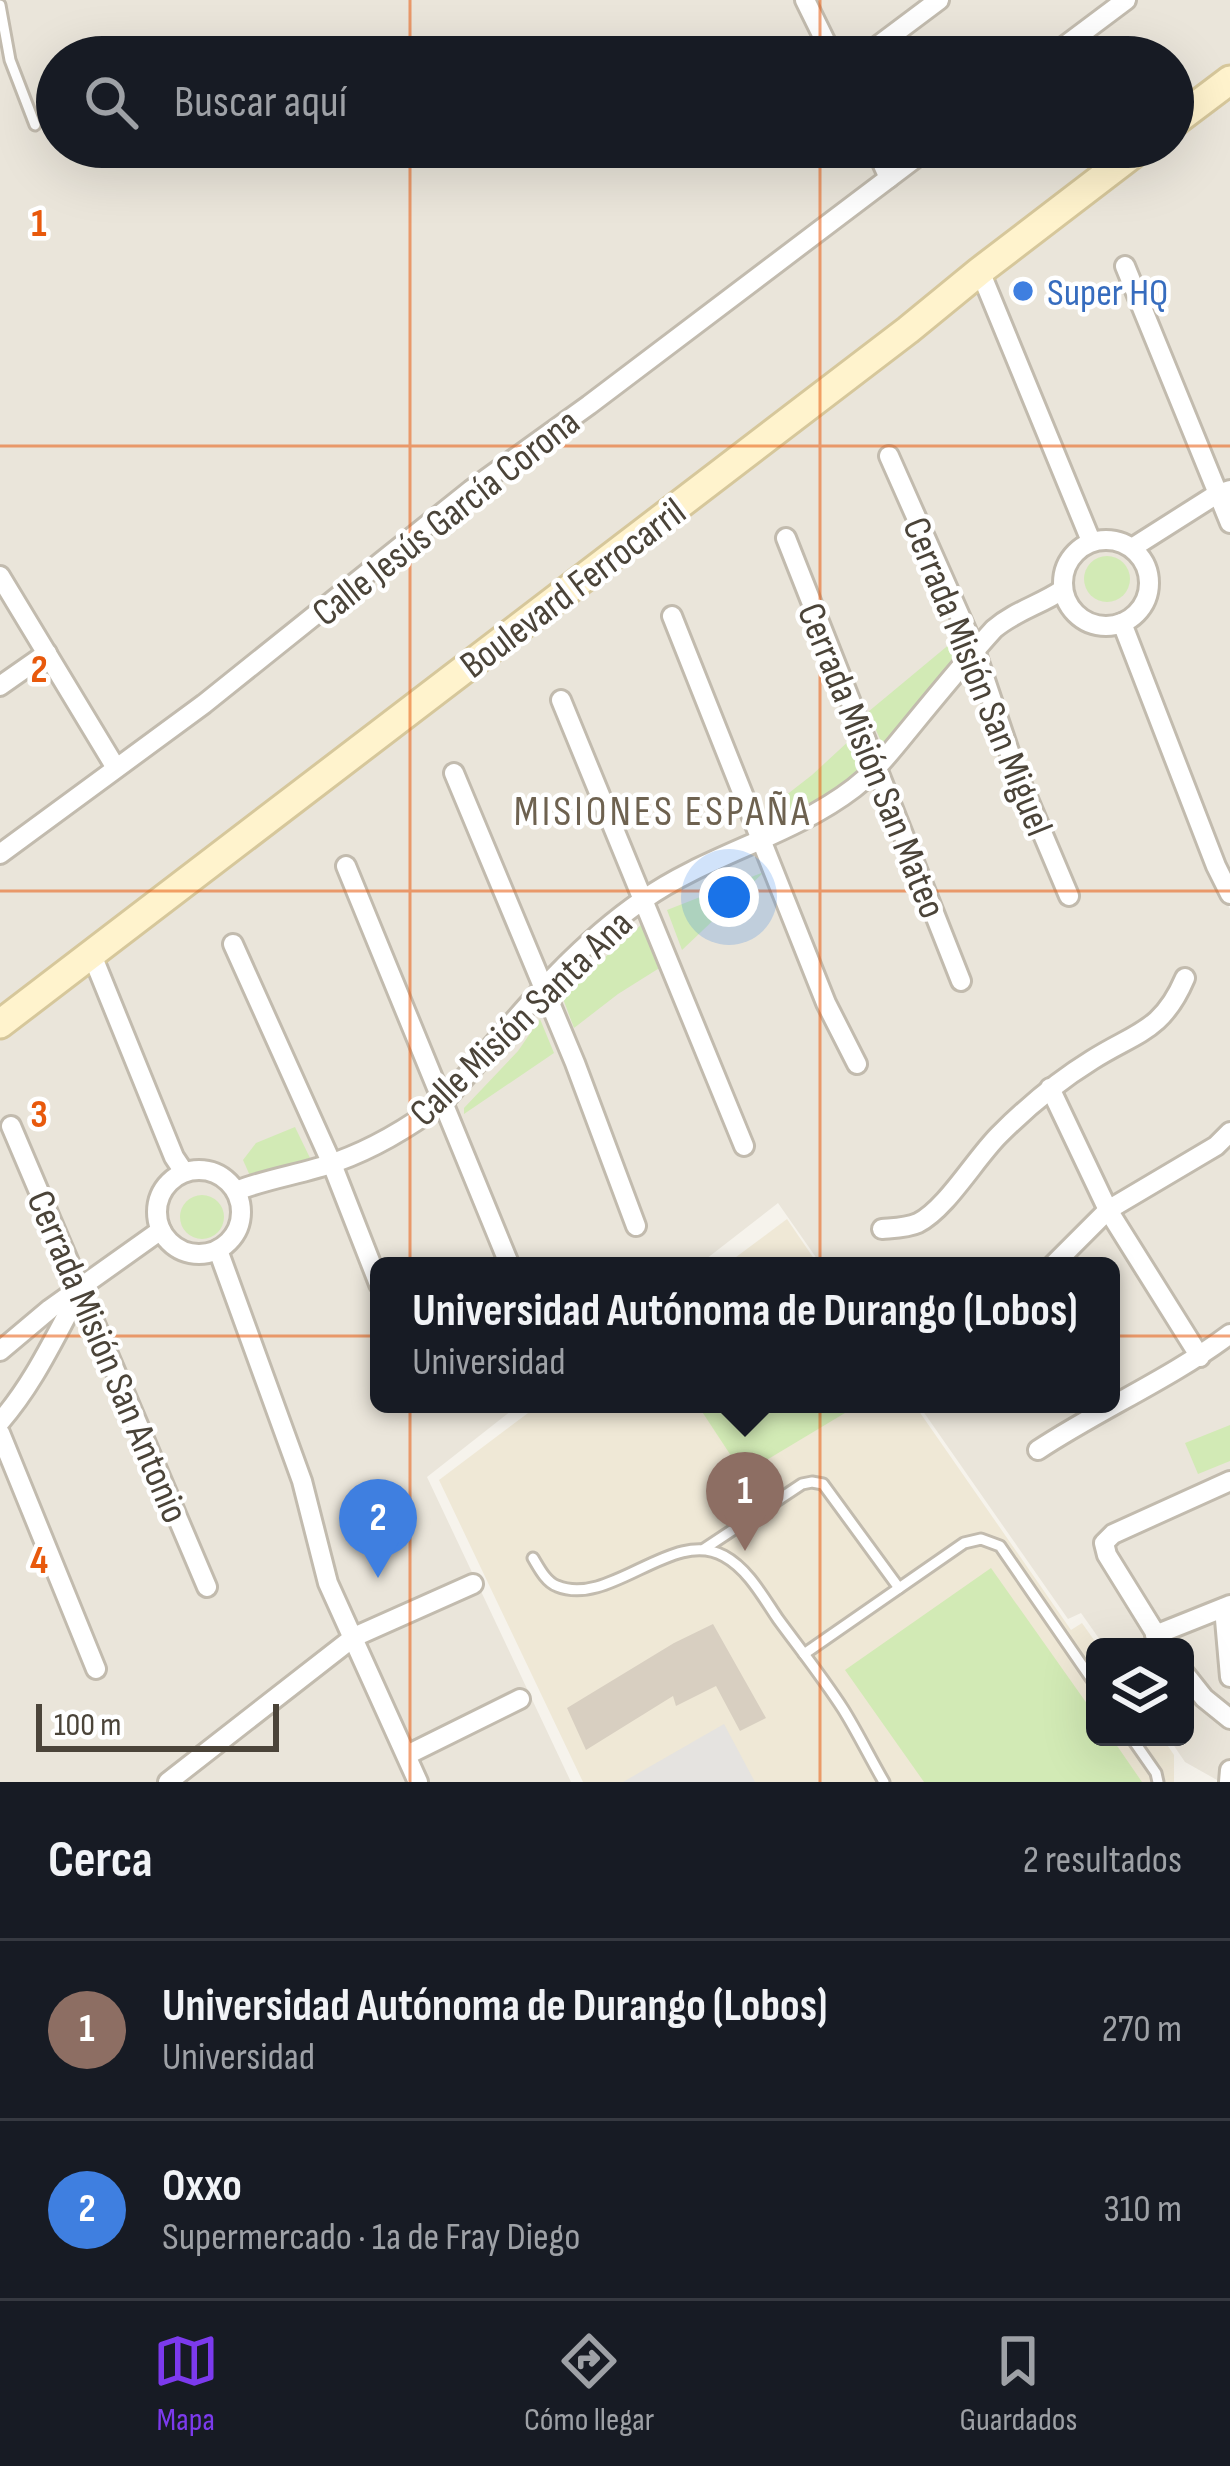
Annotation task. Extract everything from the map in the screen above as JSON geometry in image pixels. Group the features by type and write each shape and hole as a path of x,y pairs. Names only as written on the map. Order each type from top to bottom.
{"main road":[{"path":"1194,107 1230,80"},
{"name":"Boulevard Ferrocarril","path":"0,1024 1115,168"}],"street":[{"path":"805,0 823,36"},
{"path":"891,36 939,0"},
{"path":"1078,36 1126,0"},
{"path":"884,168 889,178"},
{"name":"Calle Jesús García Corona","path":"0,854 204,704 471,490 902,168"},
{"path":"1125,266 1224,492 1230,523"},
{"path":"980,271 1091,542"},
{"name":"Cerrada Misión San Miguel","path":"889,456 975,650 1014,766 1069,896"},
{"path":"1132,548 1224,492"},
{"name":"Cerrada Misión San Mateo","path":"786,538 961,981"},
{"path":"1114,541 1132,548 1147,567 1149,592 1143,607 1132,618 1106,626 1078,617 1062,590 1068,560 1091,542 1114,541"},
{"path":"0,577 116,768"},
{"name":"Calle Misión Santa Ana","path":"236,1191 332,1164 386,1140 442,1102 555,975 644,898 820,811 854,788 877,768 994,629 1018,611 1062,590"},
{"path":"672,616 826,1003 857,1064"},
{"path":"1122,623 1225,879"},
{"path":"0,686 46,653"},
{"path":"561,700 744,1146"},
{"path":"454,773 575,1063 636,1226"},
{"path":"346,866 506,1257"},
{"path":"233,944 332,1164 370,1261"},
{"path":"92,955 184,1172"},
{"path":"881,1229 917,1223 935,1209 995,1138 1051,1088 1152,1027 1185,978"},
{"path":"1051,1088 1108,1210 1200,1357"},
{"name":"Cerrada Misión San Antonio","path":"11,1126 207,1587"},
{"path":"1061,1257 1108,1210 1216,1146 1230,1132"},
{"path":"212,1171 236,1191 241,1220 236,1234 218,1250 188,1252 174,1246 161,1230 157,1205 161,1191 184,1172 212,1171"},
{"path":"0,1351 161,1230"},
{"path":"218,1250 302,1481 328,1583 418,1782"},
{"path":"0,1422 34,1378 81,1289"},
{"path":"1120,1400 1200,1357 1230,1334"},
{"path":"1038,1450 1097,1413"},
{"path":"0,1433 96,1669"},
{"path":"1158,1638 1106,1555 1104,1543 1114,1534 1230,1481"},
{"path":"168,1782 354,1637 473,1584"},
{"path":"1166,1638 1227,1606 1230,1677"},
{"path":"1194,1685 1230,1718"},
{"path":"406,1755 520,1699"},
{"path":"1229,1782 1230,1770"}],"lane":[{"path":"0,5 10,60 35,125"},
{"path":"533,1558 556,1586 586,1588 609,1583 665,1557 704,1549 812,1482 823,1484 899,1588"},
{"path":"804,1654 964,1543 981,1539 1000,1546 1086,1671"},
{"path":"704,1549 738,1566 843,1710 884,1782"},
{"path":"1137,1746 1159,1782"}],"shaded area":[{"path":"0,0 1230,0 1230,870 1216,881 1230,909 1230,1782 1185,1762 1174,1746 1194,1746 1194,1638 1099,1638 1081,1613 1068,1619 924,1413 1120,1413 1120,1257 816,1257 778,1203 709,1257 370,1257 370,1413 509,1413 427,1477 571,1782 0,1782"},
{"path":"787,1219 813,1257 736,1257"},
{"path":"528,1413 920,1413 1071,1630 1082,1623 1093,1638 1086,1638 1086,1746 1168,1746 1174,1755 1174,1782 583,1782 439,1480"},
{"path":"724,1724 755,1782 623,1782"}],"green space":[{"path":"1107,556 1123,563 1130,579 1123,595 1107,602 1091,595 1084,579 1091,563"},
{"path":"957,638 961,646 884,748 868,712"},
{"path":"851,739 861,773 823,801 774,824 767,810"},
{"path":"764,872 682,950 667,910"},
{"path":"642,924 661,967 574,1028 562,996"},
{"path":"540,1019 554,1053 464,1114 464,1108 518,1051"},
{"path":"295,1127 310,1158 251,1178 243,1160 256,1143"},
{"path":"202,1195 218,1201 224,1217 218,1233 202,1239 186,1233 180,1217 186,1201"},
{"path":"703,1413 845,1413 743,1474"},
{"path":"1230,1425 1230,1461 1198,1474 1185,1443"},
{"path":"991,1568 1086,1702 1086,1746 1117,1746 1142,1782 924,1782 845,1670"}],"building":[{"path":"713,1624 766,1718 740,1731 716,1686 676,1706 673,1696 586,1750 567,1708"}],"place":[{"name":"Super HQ","path":"1023,291"},
{"name":"Universidad Autónoma de Durango (Lobos)","path":"745,1551"},
{"name":"Oxxo","path":"378,1578"}],"district":[{"name":"MISIONES ESPAÑA","path":"663,810"}]}
